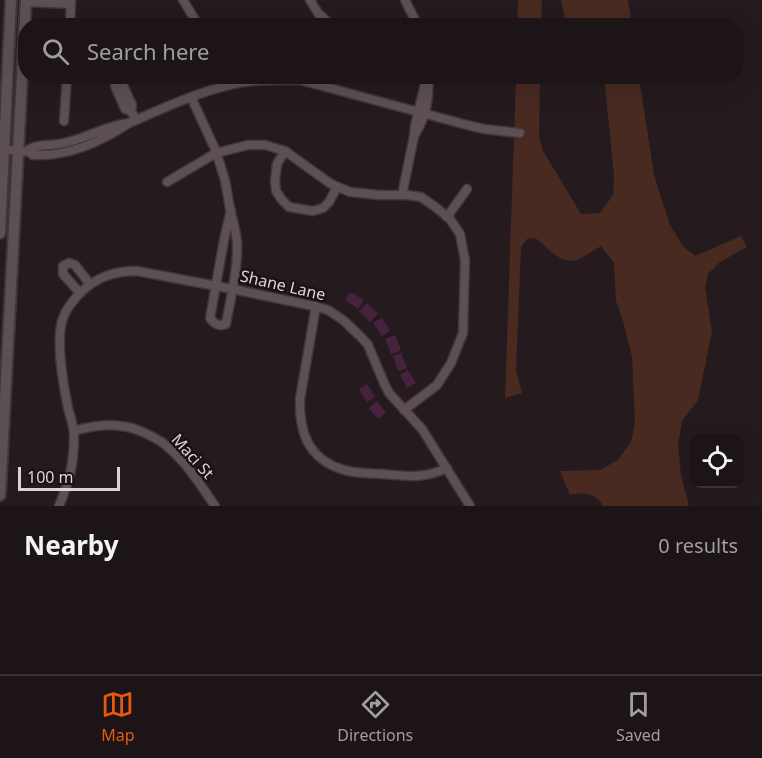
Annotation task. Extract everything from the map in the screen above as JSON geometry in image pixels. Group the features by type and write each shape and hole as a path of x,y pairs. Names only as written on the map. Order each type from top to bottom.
{"street":[{"path":"0,233 2,150 11,0"},
{"path":"183,0 194,18"},
{"path":"310,0 323,18"},
{"path":"405,0 414,18"},
{"path":"26,18 26,1 71,2 70,18"},
{"path":"0,495 23,151 24,84"},
{"path":"64,121 66,84"},
{"path":"115,84 125,109 131,111 132,122"},
{"path":"2,150 23,151 33,147 97,142 132,122 191,97 232,84"},
{"path":"315,84 484,129 520,133"},
{"path":"402,195 414,136 420,127 422,112 429,94 428,84"},
{"path":"191,97 216,153 225,180 237,239 226,324 222,326 213,323 210,318 230,209"},
{"path":"167,182 216,153 248,145 265,145 285,152 337,187 359,194 421,197 447,217 460,234 464,254 463,333 451,363 437,385 404,410"},
{"path":"285,152 277,164 275,181 276,191 289,207 313,211 323,208 337,187"},
{"path":"447,217 467,189"},
{"path":"80,293 63,274 63,266 69,263 75,265 90,285"},
{"name":"Shane Lane","path":"74,431 59,346 62,320 71,303 80,293 111,273 124,271 137,271 215,285 316,306 343,320 368,345 389,393 422,429 470,506"},
{"path":"316,306 300,399 303,434 313,451 332,465 357,472 416,477 447,468"},
{"name":"Maci St","path":"74,431 90,426 121,426 152,436 170,448 192,473 214,506"},
{"path":"59,506 70,478 74,456 74,431"}],"shaded area":[{"path":"518,0 542,0 541,18 517,18"},
{"path":"561,0 628,0 631,18 565,18"},
{"path":"516,84 540,84 539,137 543,151 581,214 600,213 613,195 614,175 605,84 640,84 654,175 670,225 683,246 695,256 741,236 747,247 720,262 708,274 705,287 712,332 698,400 682,421 678,445 681,475 689,506 603,506 597,498 589,494 570,495 560,471 600,470 618,460 631,442 635,423 632,357 616,301 614,263 601,246 573,261 562,259 537,239 528,238 521,247 516,370 522,393 505,398"}],"building":[{"path":"350,292 364,300 358,309 345,300"},
{"path":"367,303 378,314 370,322 359,311"},
{"path":"382,318 390,331 382,336 373,323"},
{"path":"395,335 401,350 391,354 385,339"},
{"path":"401,353 407,368 398,371 393,356"},
{"path":"408,370 416,383 407,388 400,375"},
{"path":"367,384 375,397 367,402 359,389"},
{"path":"377,401 386,413 378,419 369,408"}]}
